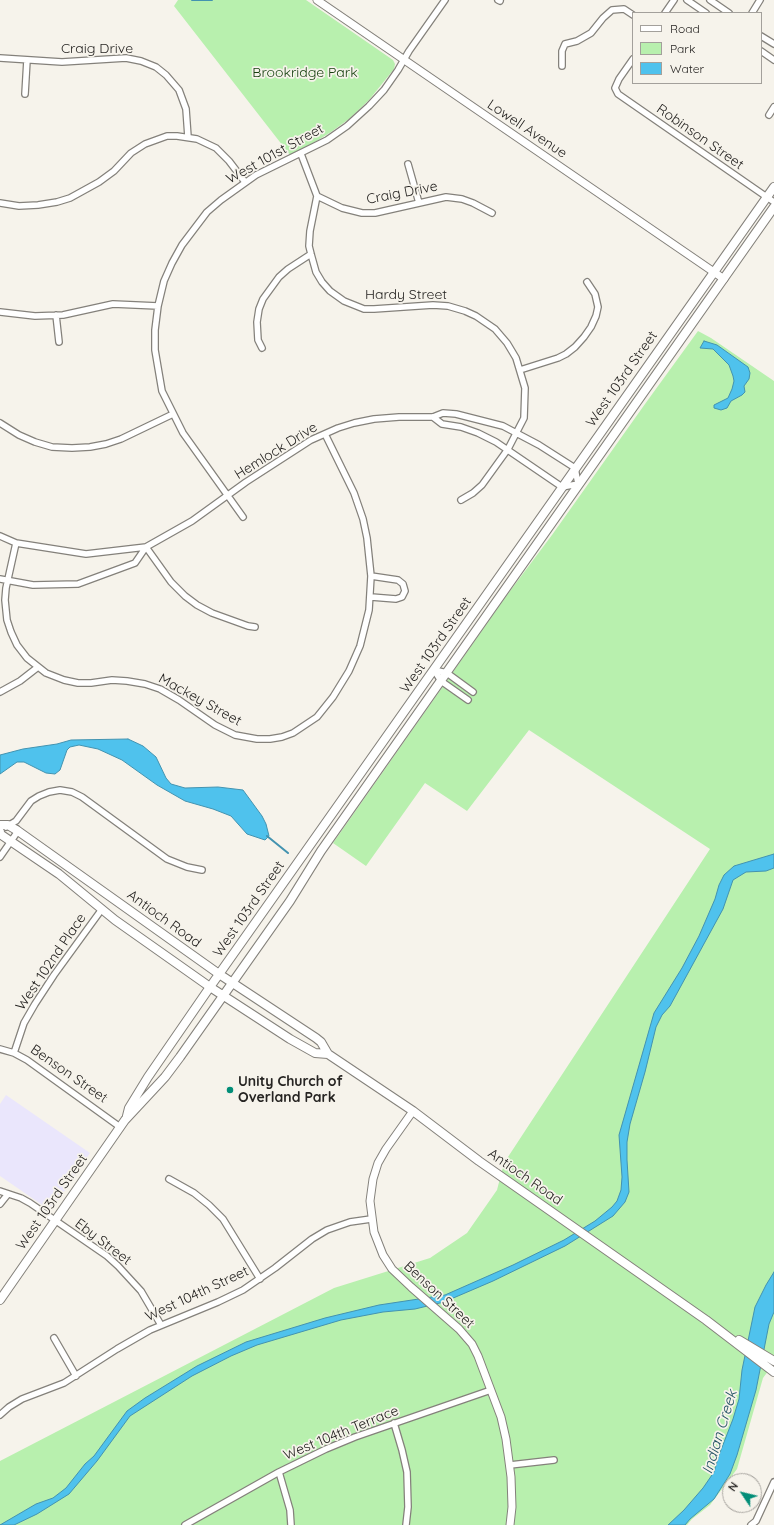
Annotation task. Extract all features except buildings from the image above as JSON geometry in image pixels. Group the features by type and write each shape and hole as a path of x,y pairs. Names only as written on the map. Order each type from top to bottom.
{"main road":[{"name":"West 103rd Street","path":"123,1123 138,1092 219,974 774,187"},
{"name":"West 103rd Street","path":"0,1300 123,1123 154,1089 180,1057 233,983 290,901 322,851 446,673 774,207"},
{"name":"Antioch Road","path":"4,825 18,831 219,974 316,1038 328,1054 413,1111 479,1160 706,1320 773,1371"},
{"name":"Antioch Road","path":"0,834 59,874 115,920 223,996 290,1039 315,1053 328,1054"},
{"path":"138,1092 146,1089 154,1089"},
{"name":"Antioch Road","path":"706,1320 774,1361"}],"street":[{"name":"Lowell Avenue","path":"317,0 724,279"},
{"name":"West 101st Street","path":"243,517 183,433 162,390 157,366 155,330 158,306 167,275 185,240 207,212 221,200 245,182 327,140 347,126 369,106 384,90 445,0"},
{"path":"666,12 674,0"},
{"path":"687,0 705,12"},
{"path":"710,0 728,12"},
{"path":"753,12 760,0"},
{"path":"562,66 562,51 565,44 577,41 591,33 603,18 612,10 624,9 632,14"},
{"path":"762,37 774,44"},
{"path":"762,52 774,60"},
{"name":"Craig Drive","path":"0,58 62,62 126,58 142,61 156,67 171,80 182,96 186,109 188,137"},
{"path":"25,94 27,60"},
{"name":"Robinson Street","path":"632,60 619,79 616,88 618,94 774,202"},
{"path":"769,115 774,107"},
{"path":"0,203 19,206 38,205 70,198 99,182 114,171 131,154 145,144 167,136 188,137 216,148 229,161 245,182"},
{"path":"301,154 317,196"},
{"path":"408,164 419,203"},
{"name":"Craig Drive","path":"317,196 342,208 362,213 375,213 438,198 453,197 473,203 492,213"},
{"name":"Hardy Street","path":"317,196 310,232 309,246 316,272 330,291 344,301 364,309 433,305 448,306 476,316 490,325 502,336 511,350 520,370 525,388 524,418 508,449"},
{"path":"262,348 258,340 257,322 259,309 263,299 278,277 311,254"},
{"path":"520,370 562,356 575,347 584,337 591,327 598,307 595,294 587,282"},
{"path":"0,312 34,316 56,315 113,304 158,306"},
{"path":"56,315 59,342"},
{"name":"Hemlock Drive","path":"0,536 16,543 86,554 146,547 192,521 296,449 326,434 354,423 374,419 433,417 443,413 456,414 488,422 517,432 575,468"},
{"path":"0,423 19,436 36,442 59,447 90,447 121,439 173,414"},
{"name":"Hemlock Drive","path":"433,417 442,424 461,427 478,433 508,449 562,487"},
{"name":"Mackey Street","path":"16,543 7,582 5,613 8,626 17,645 27,658 38,667 46,672 71,682 91,683 112,680 145,684 160,689 222,729 235,735 248,738 270,739 282,737 293,733 317,717 333,697 349,671 360,646 365,630 371,597 371,576 367,538 363,520 348,482 326,434"},
{"path":"461,500 482,485 508,449"},
{"path":"562,487 578,484 575,468"},
{"path":"146,547 170,582 197,605 212,613 248,626 255,627"},
{"name":"Hemlock Drive","path":"0,579 7,582 33,585 78,584 135,563 146,547"},
{"path":"371,576 398,580 403,584 405,591 402,597 396,600 371,597"},
{"path":"0,692 20,682 38,667"},
{"path":"434,670 446,673 473,692"},
{"path":"434,670 441,681 468,700"},
{"path":"0,834 4,825 16,821 31,802 39,796 60,790 72,792 82,797 167,859 187,867 202,870"},
{"path":"0,856 18,831 16,821"},
{"name":"West 102nd Place","path":"14,1052 24,1023 54,975 102,909"},
{"name":"Benson Street","path":"0,1049 14,1052 123,1123"},
{"path":"371,1219 371,1191 378,1163 413,1111"},
{"path":"169,1179 194,1193 209,1204 222,1219 260,1279"},
{"name":"Eby Street","path":"0,1191 21,1198 107,1256 130,1277 150,1304 161,1325"},
{"path":"0,1204 8,1194"},
{"name":"Benson Street","path":"371,1219 379,1248 387,1262 399,1277 454,1324 472,1344 478,1356 502,1424 510,1465 512,1507 510,1525"},
{"name":"West 104th Street","path":"0,1415 22,1399 64,1383 117,1349 161,1325 218,1302 243,1290 260,1279 312,1239 328,1230 350,1222 371,1219"},
{"path":"54,1338 76,1376"},
{"name":"West 104th Terrace","path":"185,1525 279,1472 326,1449 394,1423 491,1390"},
{"path":"394,1423 407,1472 409,1489 406,1525"},
{"path":"510,1465 554,1460"},
{"path":"279,1472 290,1510 292,1525"},
{"path":"751,1525 756,1521 774,1482"}],"shaded area":[{"path":"6,1095 90,1153 51,1211 0,1176 0,1104"}],"green space":[{"name":"Brookridge Park","path":"178,0 306,0 393,60 395,64 394,69 369,100 349,119 307,147 290,155 174,6"},
{"path":"698,331 711,338 774,381 774,1363 763,1378 737,1469 734,1473 722,1473 722,1489 710,1505 692,1519 687,1525 0,1525 0,1461 334,1288 430,1258 467,1233 497,1190 504,1163 710,849 529,730 467,811 425,783 366,866 333,843 507,595 552,535"}],"water":[{"path":"704,341 717,345 748,367 750,373 749,379 744,386 745,392 731,401 727,408 721,410 714,408 714,405 728,398 734,381 733,376 729,365 713,349 700,348"},
{"path":"128,739 143,746 156,757 166,778 171,784 185,788 218,787 243,790 262,816 269,836 265,840 247,834 231,816 185,801 157,785 122,760 98,749 79,745 70,747 67,750 60,770 55,774 46,773 24,762 17,762 0,774 0,755 71,740"},
{"path":"774,854 774,868 766,871 746,872 733,880 723,909 670,1006 662,1015 656,1027 630,1124 627,1142 629,1192 625,1202 613,1216 565,1246 493,1281 444,1302 415,1309 383,1312 341,1320 257,1345 231,1356 192,1376 130,1416 97,1461 69,1494 37,1514 14,1525 0,1525 36,1504 53,1498 66,1488 85,1464 94,1456 127,1411 145,1398 197,1366 246,1342 325,1318 379,1305 445,1295 513,1265 564,1240 595,1221 612,1207 617,1201 621,1190 622,1177 619,1135 654,1013 682,968 699,936 724,875 734,866"},
{"path":"774,1272 774,1312 769,1324 756,1390 730,1473 722,1473 722,1486 714,1499 685,1525 668,1525 684,1510 703,1488 714,1472 739,1399 742,1370 755,1307"}],"waterway":[{"name":"Indian Creek","path":"192,0 212,0"},
{"path":"267,836 288,853"}],"place":[{"name":"Unity Church of Overland Park","path":"230,1090"}]}
